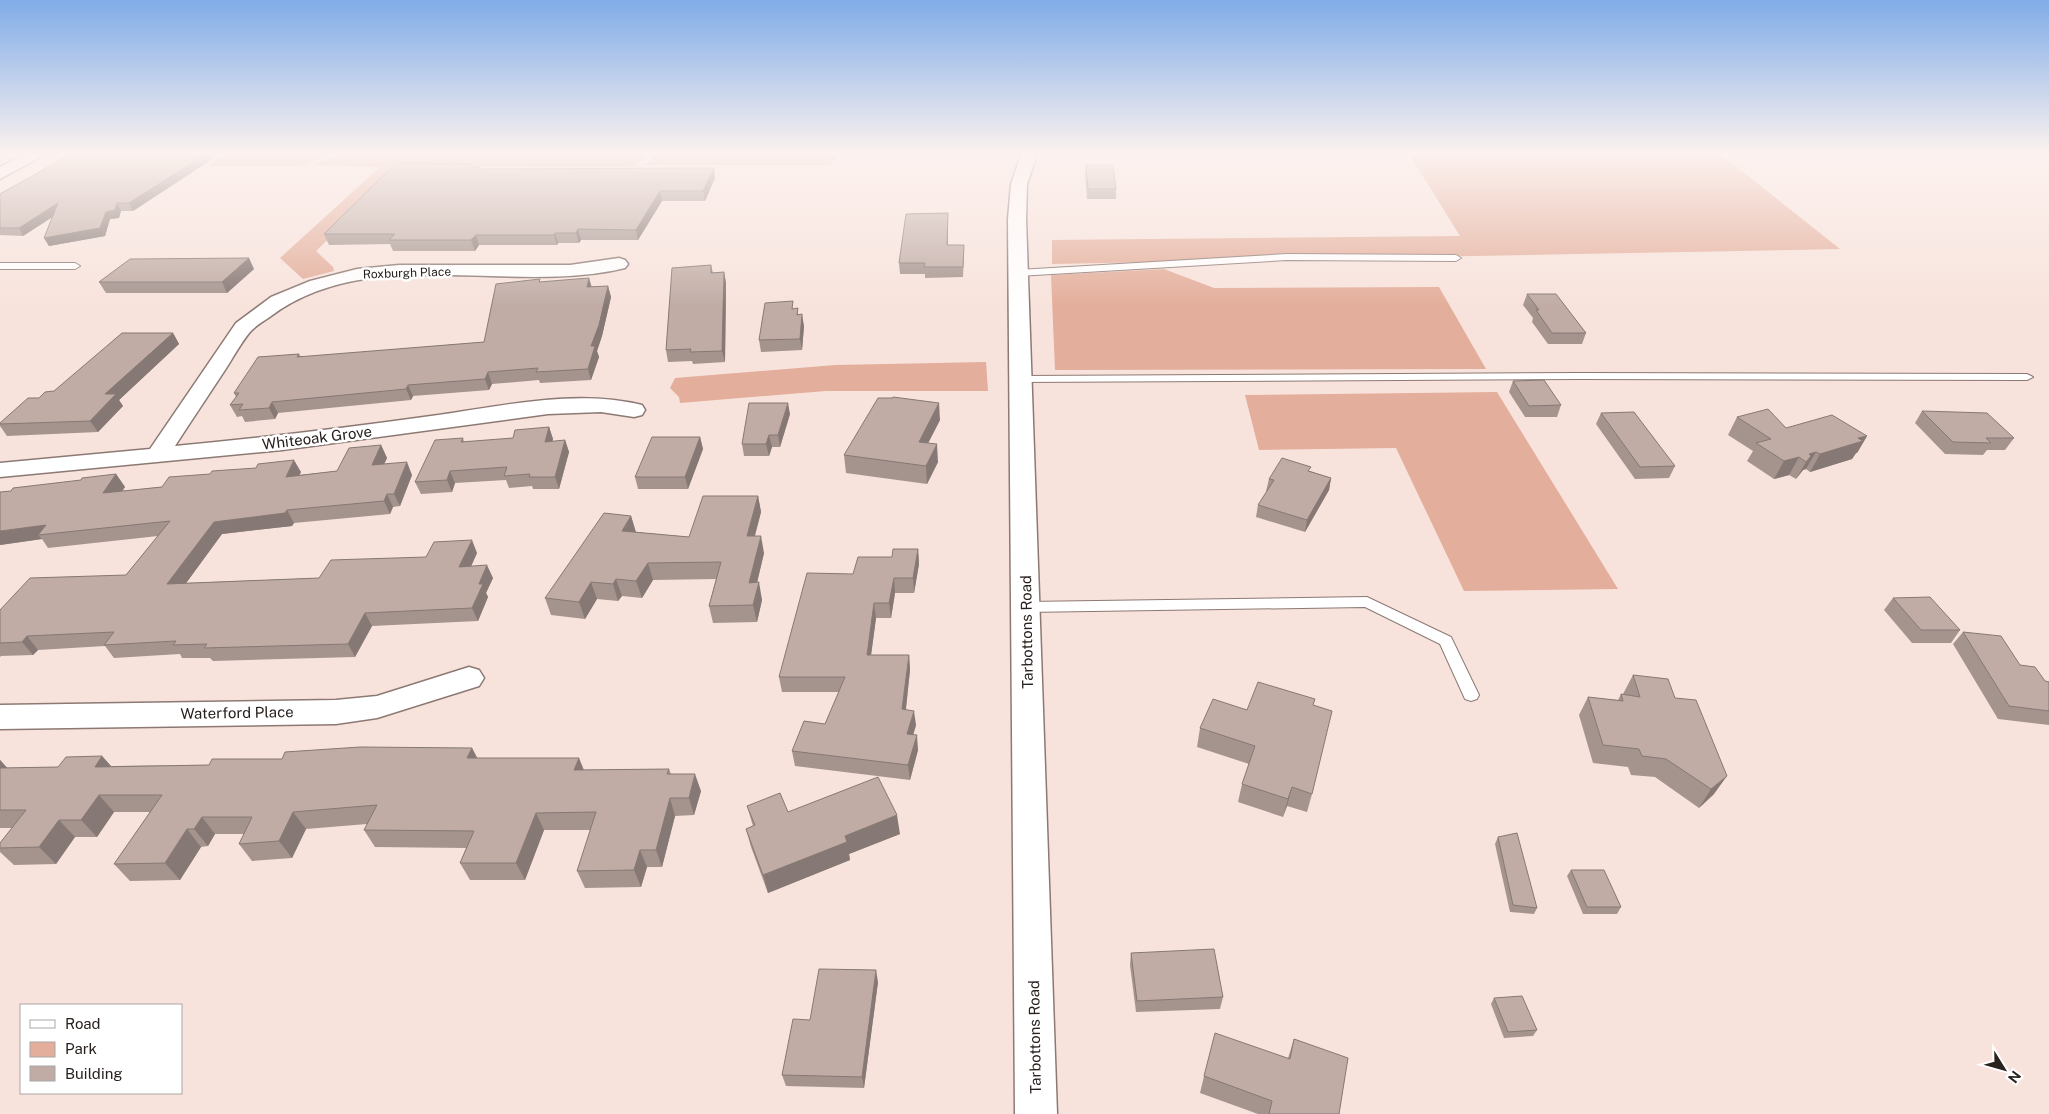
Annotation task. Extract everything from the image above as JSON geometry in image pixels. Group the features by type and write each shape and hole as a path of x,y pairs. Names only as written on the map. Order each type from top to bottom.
{"street":[{"name":"Tarbottons Road","path":"1018,204 1036,1114"},
{"name":"Roxburgh Place","path":"156,455 243,327 271,304 294,293 343,277 382,271 571,271 619,264"},
{"name":"Whiteoak Grove","path":"0,470 301,441 548,407 601,405 634,410"},
{"name":"Waterford Place","path":"0,717 336,712 377,707 419,696 469,678"}],"lane":[{"path":"1018,273 1287,257 1456,258"},
{"path":"0,266 75,266"},
{"path":"1020,379 1580,376 2027,377"},
{"path":"1026,607 1368,602 1446,641 1471,695"}],"green space":[{"path":"339,204 365,204 316,251 333,267 334,271 303,279 280,258"},
{"path":"1440,204 1783,204 1840,249 1052,264 1052,240 1460,236"},
{"path":"1164,269 1214,288 1439,287 1486,369 1055,370 1051,275"},
{"path":"986,362 988,391 826,391 680,403 679,397 670,388 675,378 835,365"},
{"path":"1497,392 1618,589 1464,591 1396,448 1259,450 1245,395"}],"building":[{"path":"0,204 56,204 19,228 0,228"},
{"path":"58,204 117,204 115,210 106,212 100,228 44,238"},
{"path":"354,204 652,204 636,230 578,229 576,233 555,233 554,235 476,235 471,240 389,240 395,234 324,234"},
{"path":"948,213 947,245 964,245 963,267 924,267 925,263 899,263 906,214"},
{"path":"249,258 222,282 99,282 130,259"},
{"path":"711,265 711,273 724,272 722,351 690,352 691,349 666,350 672,268"},
{"path":"589,278 587,287 608,286 599,325 591,346 595,346 588,369 536,372 538,368 488,372 485,379 408,385 406,389 272,402 269,408 239,410 243,404 230,405 239,393 234,393 258,357 299,354 297,357 484,342 496,284 540,279 539,282"},
{"path":"1527,294 1556,294 1586,333 1552,333"},
{"path":"793,301 792,309 798,308 797,315 802,314 800,339 759,340 765,303"},
{"path":"122,333 173,333 105,394 116,394 90,421 0,424 28,398 39,398 45,392 54,391"},
{"path":"1544,380 1561,405 1529,406 1513,381"},
{"path":"893,397 939,403 919,442 937,444 926,466 844,455 878,398"},
{"path":"749,403 788,403 778,435 769,435 766,444 742,444"},
{"path":"1768,409 1786,428 1832,415 1867,436 1858,438 1863,441 1820,454 1816,452 1809,454 1811,456 1806,462 1799,457 1784,461 1756,443 1771,439 1737,417"},
{"path":"1922,411 1987,413 2014,438 1986,438 1991,443 1953,442"},
{"path":"1634,412 1675,466 1640,467 1601,413"},
{"path":"549,427 545,442 565,440 555,477 529,477 530,474 504,476 507,467 450,471 447,480 415,482 435,440 463,438 461,442 513,438 515,430"},
{"path":"652,437 700,437 685,477 635,477"},
{"path":"381,445 372,465 407,462 394,494 387,494 384,501 287,510 285,513 214,522 167,584 319,578 331,560 426,557 434,542 472,540 459,567 487,565 479,584 483,584 472,608 365,613 348,644 204,648 207,644 173,645 176,641 104,645 114,632 27,636 22,642 0,643 0,610 30,578 126,575 170,521 38,535 46,525 0,531 0,492 11,491 13,488 116,474 103,493 162,487 169,477 210,474 212,471 256,468 258,464 294,460 286,477 337,471 349,448"},
{"path":"1282,458 1311,467 1308,471 1331,478 1307,520 1258,505 1274,480 1269,479"},
{"path":"703,496 758,496 747,536 761,536 749,583 759,582 753,605 709,606 721,562 648,563 636,581 616,579 613,584 591,582 579,602 545,598 604,513 631,516 622,531 689,537"},
{"path":"893,549 918,549 913,578 894,578 889,603 874,603 867,655 909,655 902,709 914,711 907,734 917,735 908,765 792,751 804,721 825,724 845,677 779,677 807,573 853,574 858,557 892,557"},
{"path":"1930,597 1960,630 1921,630 1893,598"},
{"path":"1963,632 2001,636 2020,665 2035,667 2045,681 2049,682 2049,711 2009,706"},
{"path":"1633,675 1668,679 1675,698 1696,700 1727,776 1711,789 1666,759 1642,756 1639,749 1603,745 1588,697 1623,701 1621,694 1640,697"},
{"path":"1258,682 1315,699 1313,705 1332,711 1312,794 1292,787 1288,799 1242,784 1255,746 1200,728 1213,699 1247,710"},
{"path":"360,747 472,748 467,758 579,758 574,770 669,769 667,774 695,774 689,798 670,798 656,850 640,850 634,870 577,871 596,812 536,813 516,863 460,863 474,831 364,830 377,805 293,812 279,841 239,844 252,817 202,817 194,829 187,829 165,863 114,864 162,795 99,795 81,820 59,820 39,847 0,848 0,843 26,810 0,810 0,768 58,767 66,757 102,756 95,767 209,765 212,759 282,759 285,752"},
{"path":"878,777 897,815 845,836 847,842 763,875 746,829 755,825 747,806 780,793 788,812"},
{"path":"1517,833 1537,908 1513,905 1498,837"},
{"path":"1571,870 1604,870 1621,907 1587,907"},
{"path":"1214,949 1223,997 1137,1001 1131,953"},
{"path":"819,969 876,970 862,1077 782,1075 793,1019 810,1020"},
{"path":"1522,996 1537,1030 1508,1032 1494,998"},
{"path":"1215,1033 1290,1059 1294,1039 1348,1058 1339,1114 1269,1114 1272,1101 1204,1076"}]}
